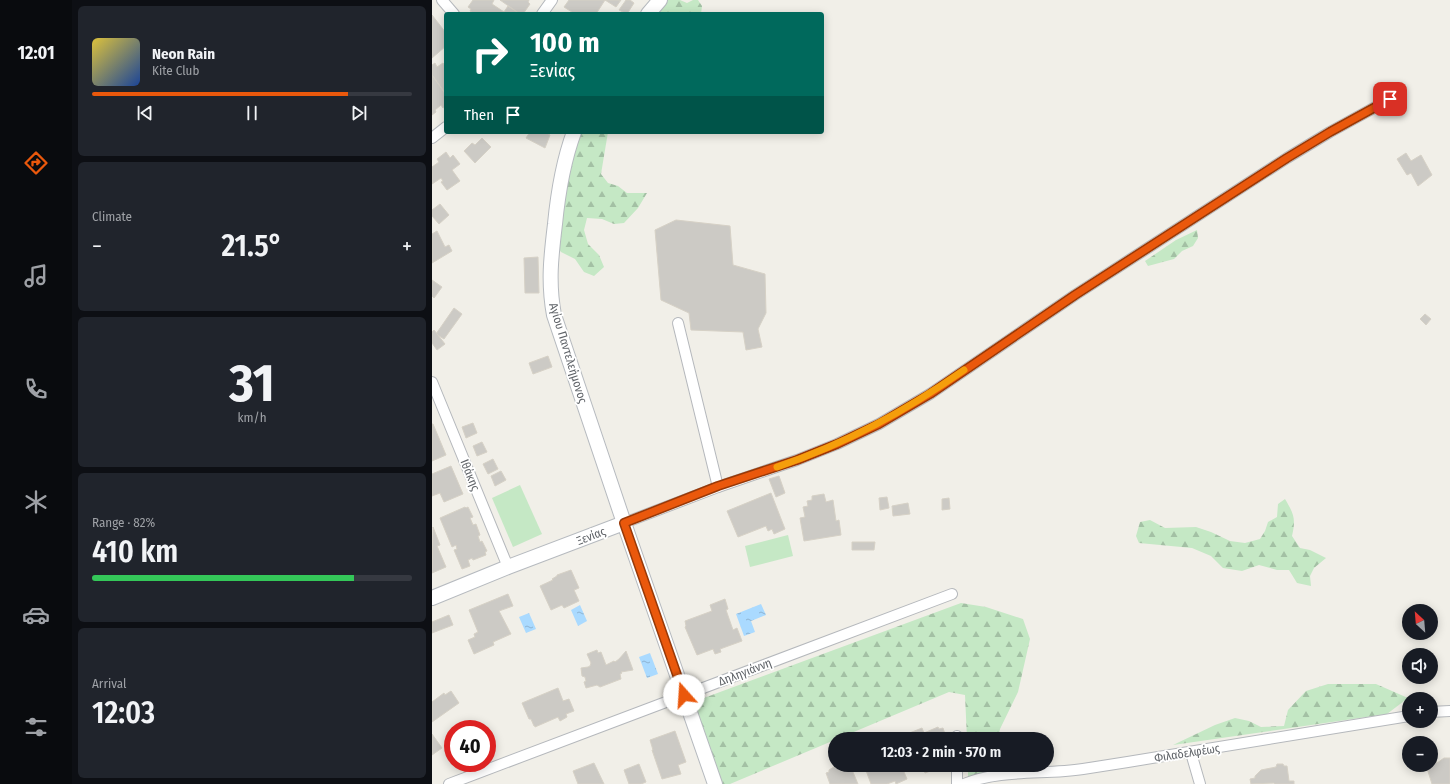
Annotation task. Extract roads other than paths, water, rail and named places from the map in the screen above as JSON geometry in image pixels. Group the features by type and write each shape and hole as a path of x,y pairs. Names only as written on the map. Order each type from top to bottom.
{"street":[{"path":"442,0 452,12"},
{"path":"543,12 552,0"},
{"path":"650,12 660,0"},
{"name":"Ξενίας","path":"432,598 718,486 797,460 837,444 886,420 930,394 1075,295 1287,158 1390,99"},
{"path":"432,138 444,129"},
{"name":"Αγίου Παντελεήμονος","path":"573,134 564,161 550,262 550,289 554,315 624,523 715,784"},
{"path":"678,322 718,486"},
{"name":"Ιθάκης","path":"432,382 508,567"},
{"name":"Δηληγιάννη","path":"449,784 952,594"},
{"path":"1438,712 1450,711"},
{"name":"Φιλαδελφέως","path":"964,784 970,781 1001,775 1078,770 1191,753 1402,717"},
{"path":"1191,753 1200,784"},
{"path":"957,772 957,784"}],"water":[{"path":"761,604 766,615 751,621 755,632 744,636 736,614"},
{"path":"580,605 587,621 578,626 571,610"},
{"path":"529,613 536,629 526,633 519,617"},
{"path":"650,653 658,674 647,678 639,657"}]}
